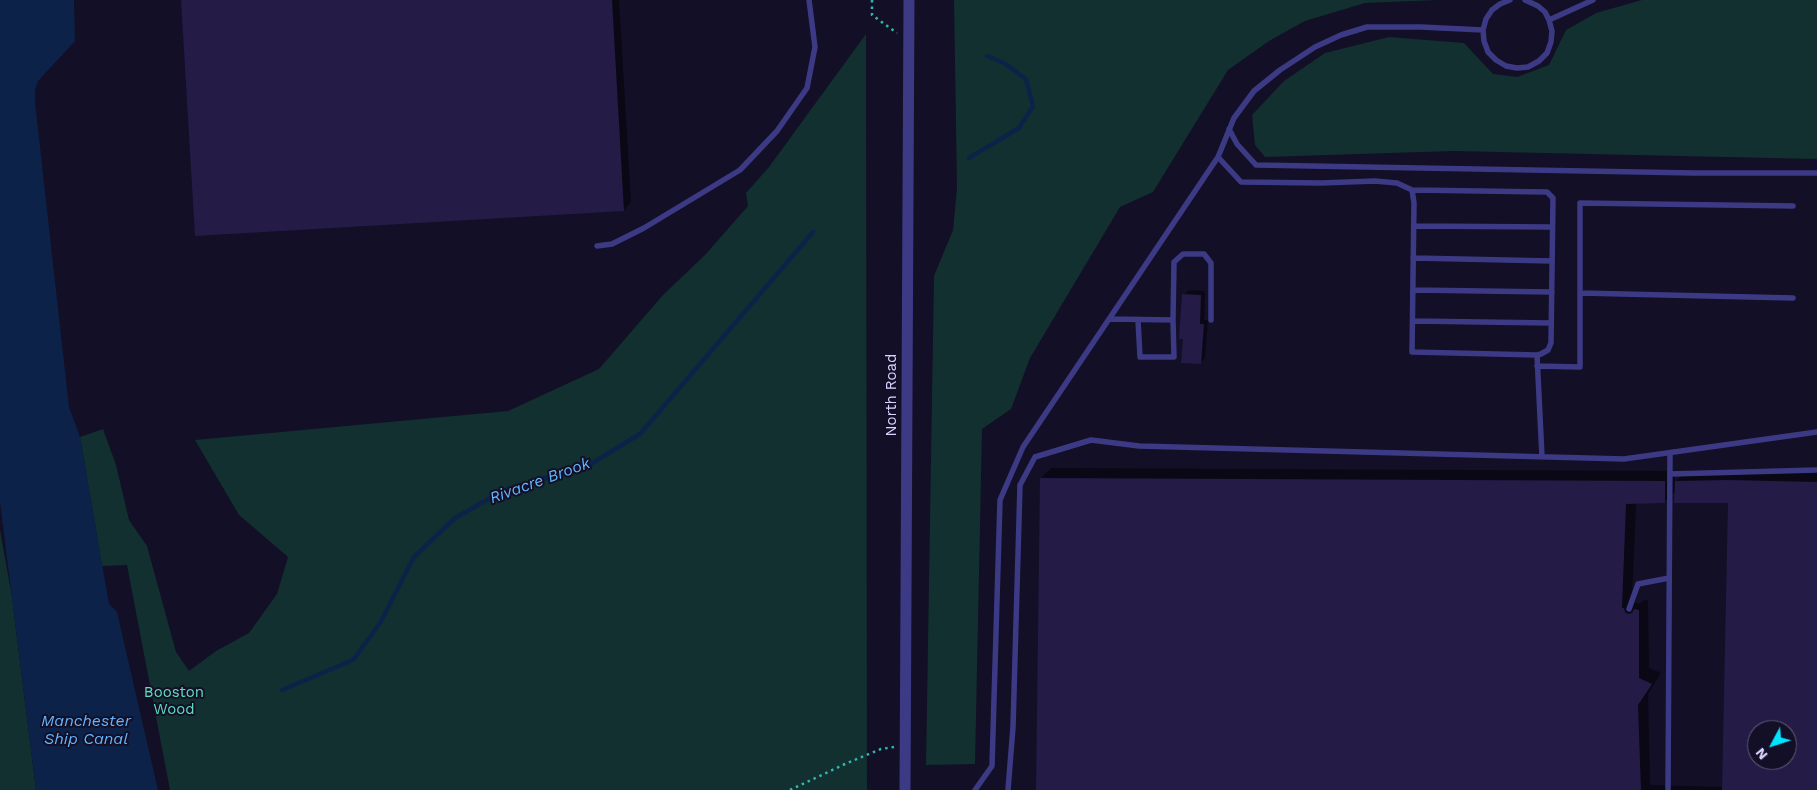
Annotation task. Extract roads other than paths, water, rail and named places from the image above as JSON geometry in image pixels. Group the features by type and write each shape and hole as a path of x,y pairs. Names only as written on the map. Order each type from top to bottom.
{"street":[{"name":"North Road","path":"905,790 909,0"}],"lane":[{"path":"597,246 612,244 628,236 685,205 740,170 777,131 807,88 815,46 809,0"},
{"path":"1510,0 1492,10 1486,19 1483,30 1484,41 1488,52 1496,60 1506,66 1517,68 1534,64 1546,53 1551,42 1552,31 1549,20 1538,6 1525,0"},
{"path":"1549,20 1593,0"},
{"path":"975,790 992,766 1000,500 1023,447 1218,157 1234,118 1254,91 1280,70 1315,48 1341,35 1366,27 1483,30"},
{"path":"1229,130 1237,144 1256,165 1817,173"},
{"path":"1218,157 1241,182 1321,183 1375,181 1397,183 1412,190 1547,192 1553,198 1551,343 1548,350 1537,356 1412,352 1414,226 1412,190"},
{"path":"1537,366 1580,367 1580,203 1793,206"},
{"path":"1414,226 1552,227"},
{"path":"1138,320 1140,357 1174,357 1174,262 1183,254 1204,254 1211,264 1211,320"},
{"path":"1413,258 1552,261"},
{"path":"1413,290 1552,292"},
{"path":"1580,293 1793,298"},
{"path":"1110,318 1173,320"},
{"path":"1413,321 1551,322"},
{"path":"1537,356 1542,457"},
{"path":"1008,790 1013,727 1020,486 1036,457 1091,440 1138,446 1624,459 1817,432"},
{"path":"1668,790 1670,453"},
{"path":"1670,474 1817,470"},
{"path":"1629,609 1638,584 1669,578"}],"water":[{"name":"Manchester Ship Canal","path":"0,0 74,0 75,41 38,81 35,90 35,102 69,407 80,437 109,604 117,612 158,790 36,790 0,502"}],"waterway":[{"path":"969,158 1019,128 1033,106 1026,79 1004,63 987,56"},
{"name":"Rivacre Brook","path":"282,690 353,660 380,623 414,557 455,518 503,491 589,465 640,434 813,232"}],"park label":[{"name":"Booston Wood","path":"174,702"}]}
